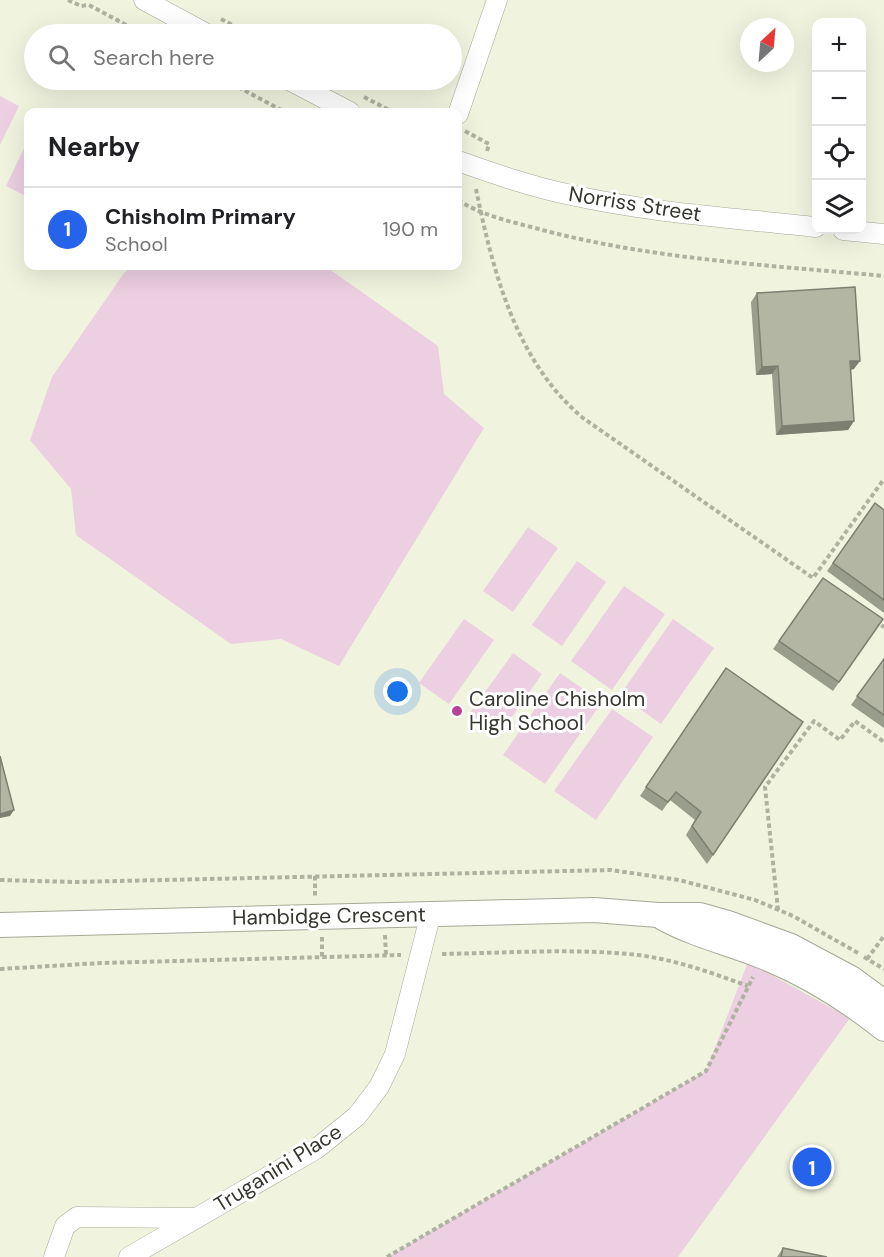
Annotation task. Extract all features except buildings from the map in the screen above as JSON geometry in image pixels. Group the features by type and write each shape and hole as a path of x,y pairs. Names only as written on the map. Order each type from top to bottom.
{"street":[{"path":"144,0 188,24"},
{"path":"460,108 497,0"},
{"path":"309,90 342,108"},
{"name":"Norriss Street","path":"462,162 529,185 572,196 662,210 812,227"},
{"path":"866,232 884,234"},
{"name":"Hambidge Crescent","path":"0,924 594,910 658,915 700,915 774,939 839,971 884,1002"},
{"name":"Truganini Place","path":"129,1257 316,1149 357,1116 379,1087 395,1054 431,914"},
{"name":"Hambidge Crescent","path":"658,915 684,930 783,966 856,1008 884,1029"},
{"name":"Truganini Place","path":"54,1257 66,1226 77,1217 196,1218"}],"path":[{"path":"68,0 81,6 90,2 126,24"},
{"path":"244,90 278,108"},
{"path":"462,129 489,144"},
{"path":"475,186 495,269 520,337 541,373 562,401 583,418 822,584"},
{"path":"462,202 481,213 563,236 640,250 800,269 884,276"},
{"path":"813,578 884,479"},
{"path":"866,615 884,627"},
{"path":"778,910 765,787 814,721 840,740 855,721 884,742"},
{"path":"0,880 74,882 611,870 679,880 732,892 801,920 884,969"},
{"path":"308,897 315,897 315,876"},
{"path":"322,958 322,936 330,936"},
{"path":"867,959 884,936"},
{"path":"0,969 101,963 534,952 638,955 687,964 748,986"},
{"path":"387,1257 706,1071 755,973"}],"shaded area":[{"path":"0,96 19,106 0,145"},
{"path":"24,148 24,195 6,186"},
{"path":"128,270 331,270 438,346 444,394 484,428 339,666 281,639 231,644 76,535 71,489 30,440 52,377"},
{"path":"528,527 558,548 513,612 483,591"},
{"path":"577,561 606,582 562,646 532,625"},
{"path":"624,586 665,614 612,690 571,661"},
{"path":"464,619 494,640 449,704 419,683"},
{"path":"673,619 714,648 661,724 620,695"},
{"path":"513,653 542,674 497,738 467,717"},
{"path":"560,673 602,702 545,784 503,755"},
{"path":"612,709 653,737 596,820 554,791"},
{"path":"748,962 850,1018 678,1257 387,1257 706,1071"}],"place":[{"name":"Caroline Chisholm High School","path":"457,711"},
{"name":"Chisholm Primary","path":"812,1167"}]}
